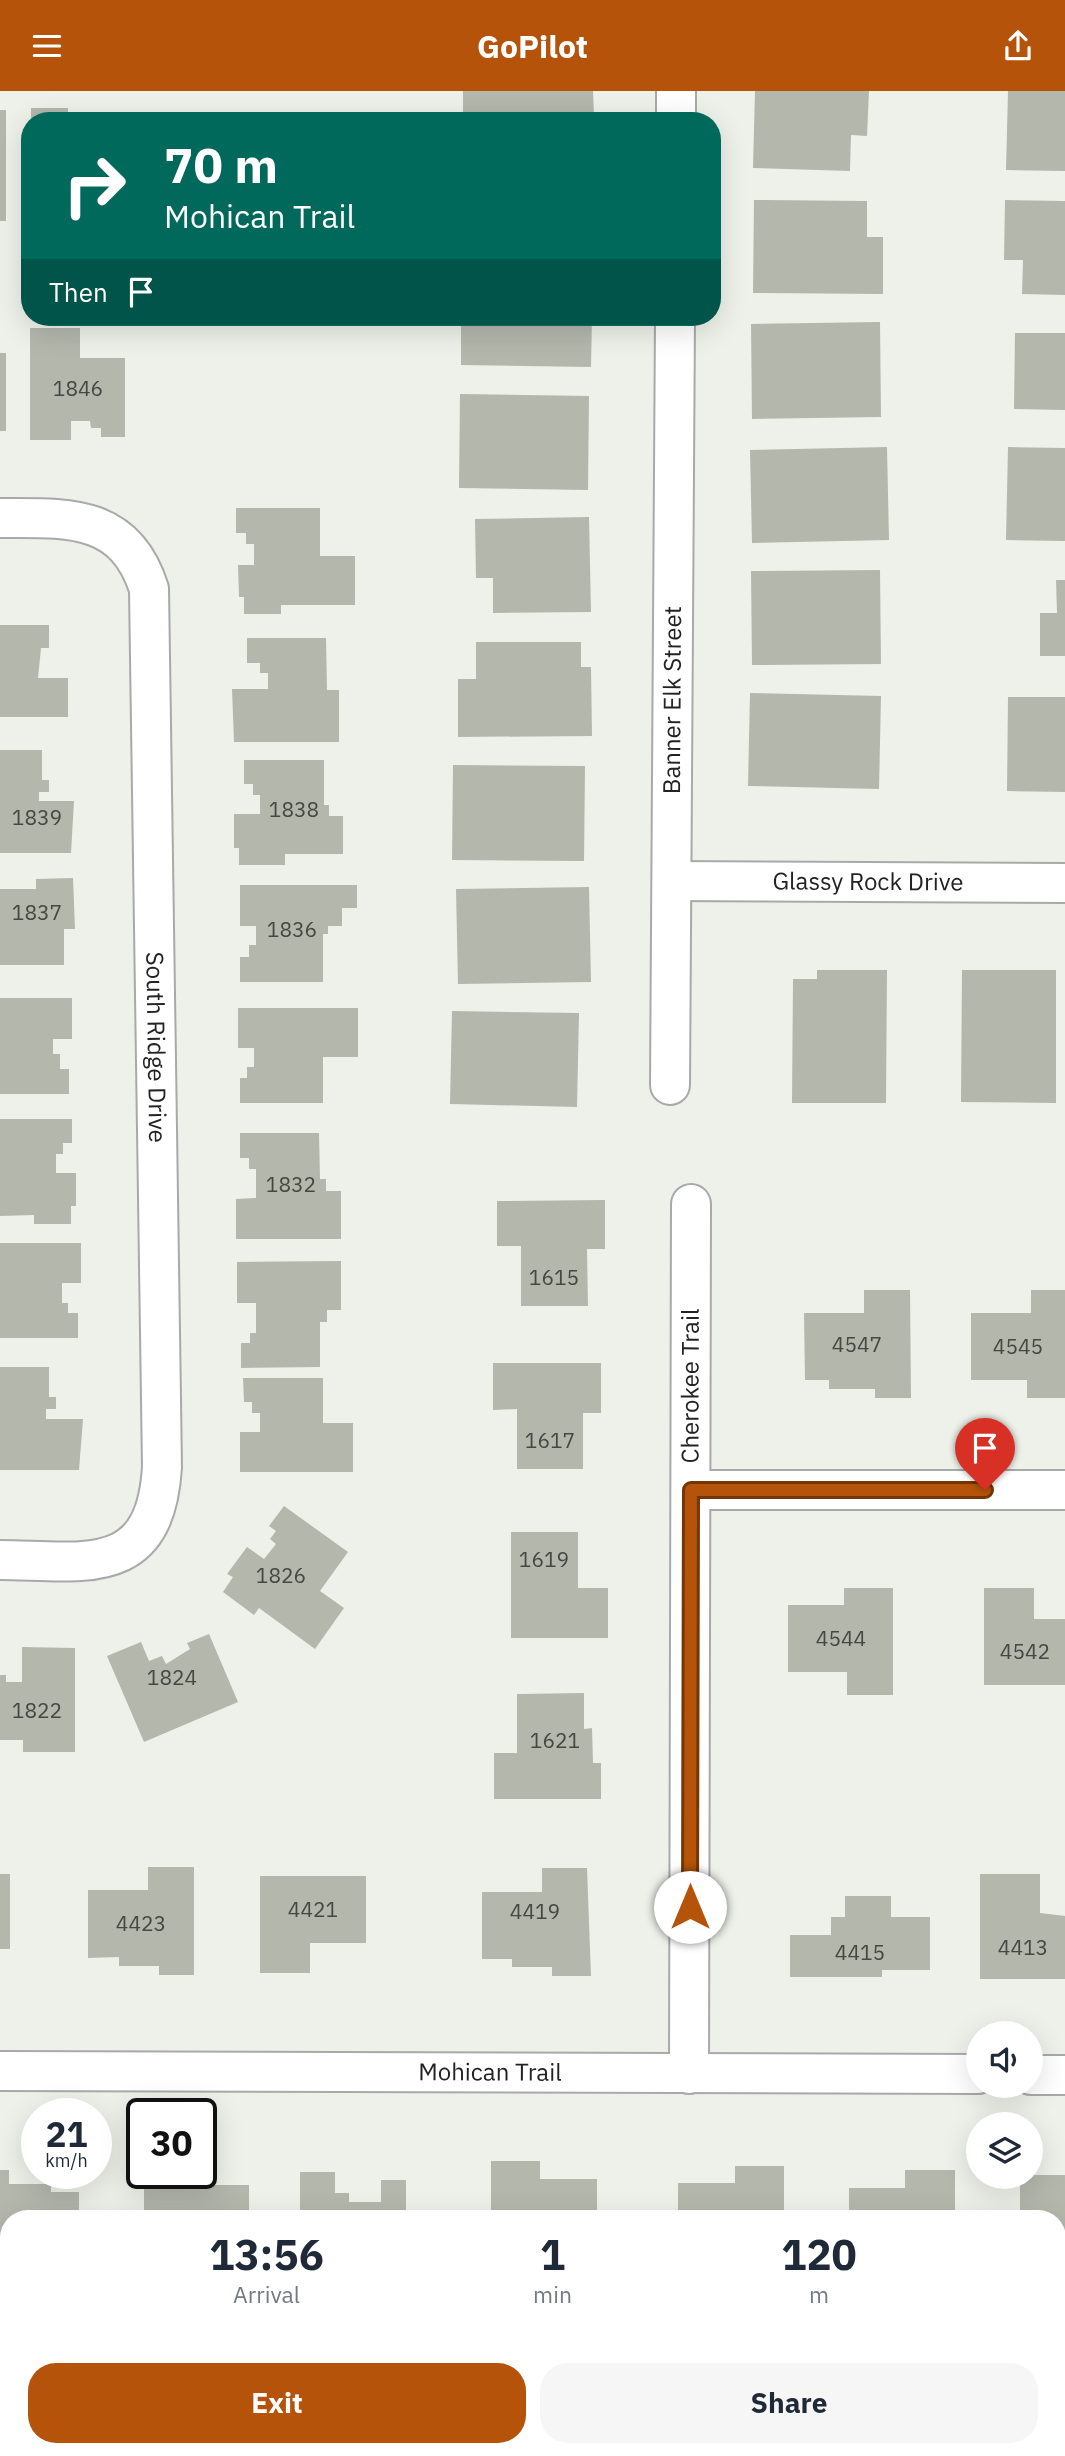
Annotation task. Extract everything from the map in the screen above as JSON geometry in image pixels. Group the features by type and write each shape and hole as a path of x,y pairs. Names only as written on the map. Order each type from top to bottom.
{"street":[{"path":"676,91 676,112"},
{"name":"Banner Elk Street","path":"670,1085 675,326"},
{"name":"South Ridge Drive","path":"0,518 68,519 108,531 134,554 149,589 162,1467 160,1501 152,1520 141,1535 115,1556 97,1561 0,1560"},
{"name":"Glassy Rock Drive","path":"672,881 1065,883"},
{"name":"Cherokee Trail","path":"689,2074 691,1204"},
{"path":"691,1490 1065,1490"},
{"name":"Mohican Trail","path":"0,2071 966,2074"},
{"path":"1043,2074 1065,2075"}],"building":[{"path":"463,91 593,91 594,112 463,112"},
{"path":"755,91 869,91 867,136 851,135 850,171 753,168"},
{"path":"1008,91 1065,91 1065,171 1006,170"},
{"path":"31,108 68,108 68,112 31,112"},
{"path":"0,110 6,110 6,221 0,221"},
{"path":"754,200 867,201 867,237 883,237 883,294 753,293"},
{"path":"1005,200 1065,201 1065,295 1022,294 1023,260 1004,260"},
{"path":"880,322 881,417 752,419 751,324"},
{"path":"461,326 592,326 591,367 461,365"},
{"path":"30,328 80,328 80,358 125,358 125,437 101,437 101,428 91,428 90,421 71,421 71,440 30,440"},
{"path":"1015,333 1065,333 1065,410 1014,409"},
{"path":"0,353 6,353 6,431 0,431"},
{"path":"460,394 589,396 588,490 459,488"},
{"path":"887,447 889,540 752,543 750,450"},
{"path":"1008,447 1065,448 1065,541 1006,540"},
{"path":"236,508 320,508 320,556 355,556 355,605 281,605 281,614 244,614 244,597 239,597 238,565 254,565 254,544 246,544 246,533 236,533"},
{"path":"589,517 591,612 493,613 493,578 476,578 475,519"},
{"path":"880,570 881,664 752,665 751,571"},
{"path":"1056,580 1065,580 1065,656 1040,656 1040,613 1057,613"},
{"path":"0,625 49,625 49,648 41,648 38,678 68,678 68,717 0,717"},
{"path":"247,638 326,638 327,690 339,690 339,742 234,742 232,689 268,689 268,673 260,673 260,663 247,663"},
{"path":"476,642 581,642 581,667 591,667 592,736 458,737 458,679 476,679"},
{"path":"750,693 881,696 879,789 748,786"},
{"path":"1008,697 1065,697 1065,792 1007,791"},
{"path":"0,750 42,750 42,780 49,780 49,792 39,792 39,801 74,801 71,853 0,853"},
{"path":"244,760 324,760 324,805 329,805 329,816 343,816 343,854 285,854 285,865 239,865 239,848 234,848 234,814 260,814 260,795 253,795 253,784 244,784"},
{"path":"453,765 585,766 584,861 452,860"},
{"path":"73,878 75,929 64,929 64,965 0,965 0,889 36,889 36,879"},
{"path":"240,885 357,885 357,908 342,908 342,926 328,926 328,934 323,934 323,982 240,982 240,957 249,957 249,945 256,945 256,926 240,926"},
{"path":"589,887 591,982 458,984 456,889"},
{"path":"817,970 887,970 886,1103 792,1103 793,979 817,979"},
{"path":"962,970 1056,970 1056,1103 961,1102"},
{"path":"0,998 72,998 72,1039 53,1039 53,1054 60,1054 60,1069 69,1069 69,1094 0,1094"},
{"path":"238,1008 358,1008 358,1057 323,1057 323,1103 240,1103 240,1078 247,1078 247,1067 254,1067 254,1048 238,1048"},
{"path":"452,1011 579,1013 577,1107 450,1104"},
{"path":"0,1119 72,1119 72,1143 63,1143 63,1154 56,1154 56,1173 76,1173 76,1206 71,1206 71,1224 34,1224 34,1215 0,1216"},
{"path":"240,1133 319,1133 320,1179 326,1179 326,1191 341,1191 341,1239 236,1239 236,1199 256,1198 256,1169 249,1169 249,1158 240,1158"},
{"path":"605,1200 605,1249 587,1249 588,1306 521,1306 521,1246 497,1246 497,1201"},
{"path":"0,1243 81,1243 81,1283 62,1283 62,1303 68,1303 68,1313 78,1313 78,1338 0,1338"},
{"path":"341,1261 341,1310 327,1310 327,1322 320,1322 320,1367 241,1368 241,1343 250,1343 250,1333 256,1333 256,1303 237,1303 237,1262"},
{"path":"864,1290 910,1290 911,1398 875,1398 875,1389 829,1389 829,1380 805,1380 804,1313 864,1313"},
{"path":"1031,1290 1065,1290 1065,1398 1027,1398 1027,1380 971,1380 971,1313 1031,1313"},
{"path":"493,1363 601,1363 601,1413 583,1413 583,1469 517,1469 517,1409 493,1410"},
{"path":"0,1367 49,1367 49,1397 56,1397 56,1409 46,1409 46,1419 83,1419 79,1470 0,1470"},
{"path":"243,1378 323,1378 323,1423 353,1423 353,1472 240,1472 240,1432 260,1432 260,1413 252,1413 252,1402 244,1402"},
{"path":"284,1506 348,1552 320,1591 344,1608 315,1649 259,1608 254,1615 223,1592 233,1577 227,1574 247,1547 264,1559 276,1544 270,1539 276,1531 269,1526"},
{"path":"511,1532 578,1532 578,1588 608,1588 608,1638 511,1638"},
{"path":"844,1588 893,1588 893,1695 847,1695 847,1672 788,1672 788,1605 844,1605"},
{"path":"984,1588 1034,1588 1034,1619 1065,1619 1065,1685 984,1685"},
{"path":"209,1634 238,1702 144,1742 107,1656 141,1642 149,1661 162,1656 166,1664 190,1649 187,1643"},
{"path":"22,1647 75,1648 75,1752 23,1752 23,1740 0,1740 0,1675 6,1675 6,1682 22,1682"},
{"path":"584,1693 584,1729 592,1728 593,1763 601,1763 601,1799 494,1799 494,1753 517,1753 517,1694"},
{"path":"148,1867 194,1867 194,1975 159,1975 159,1966 119,1966 119,1957 88,1958 88,1890 148,1890"},
{"path":"542,1868 587,1868 591,1976 552,1976 552,1967 512,1967 512,1959 482,1959 482,1892 542,1892"},
{"path":"0,1874 10,1874 10,1949 0,1949"},
{"path":"980,1874 1040,1874 1040,1913 1065,1916 1065,1979 980,1979"},
{"path":"260,1876 366,1876 366,1943 310,1943 310,1973 260,1973"},
{"path":"845,1896 891,1896 891,1917 930,1917 930,1970 882,1970 882,1977 790,1977 790,1935 831,1935 831,1917 845,1917"},
{"path":"491,2161 540,2161 540,2179 597,2179 597,2210 491,2210"},
{"path":"735,2166 784,2166 784,2210 678,2210 678,2183 735,2183"},
{"path":"0,2170 9,2170 9,2184 21,2184 21,2189 79,2192 79,2210 0,2210"},
{"path":"905,2170 955,2170 955,2210 849,2210 849,2188 905,2188"},
{"path":"300,2172 335,2172 335,2193 349,2193 349,2202 381,2202 381,2180 406,2180 406,2210 300,2210"},
{"path":"1043,2175 1065,2175 1065,2210 1020,2210 1020,2189 1043,2189"},
{"path":"217,2185 249,2185 249,2210 144,2210 144,2189 217,2189"}],"route":[{"path":"690,1907 691,1490 985,1490"}]}
